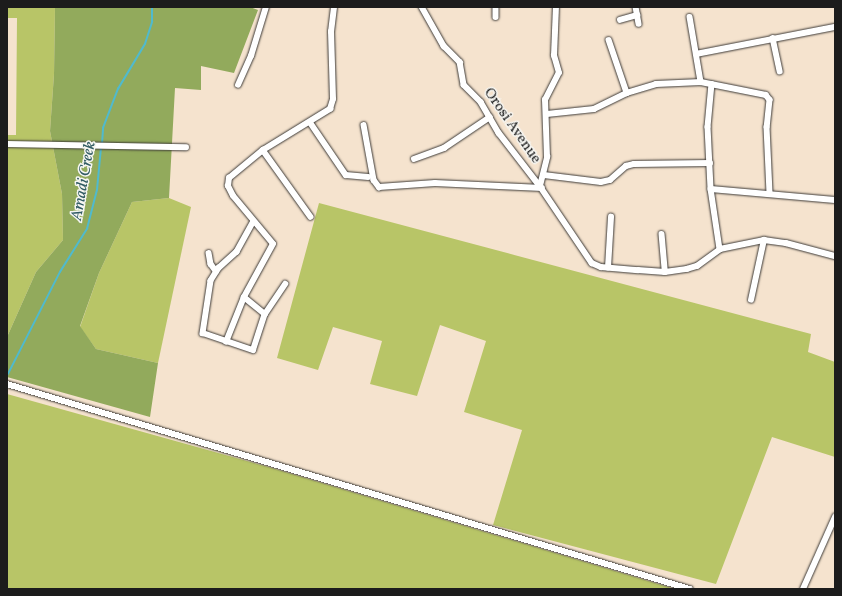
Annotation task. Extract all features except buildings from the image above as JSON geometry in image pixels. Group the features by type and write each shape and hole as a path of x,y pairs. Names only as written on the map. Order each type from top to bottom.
{"street":[{"path":"238,85 251,56 266,7"},
{"path":"226,342 244,297 273,244 253,223 233,196 228,182 235,171 263,150 326,113 332,104 331,32 334,7"},
{"name":"Orosi Avenue","path":"422,7 444,46 460,62 464,85 482,102 490,117 519,160 541,187 574,240 592,263 608,268 665,272 697,266 720,249"},
{"path":"496,7 496,16"},
{"path":"364,125 374,180 379,187 435,183 541,187 548,147 547,94 559,73 554,56 556,7"},
{"path":"636,7 639,24"},
{"path":"620,20 637,15"},
{"path":"690,17 701,82"},
{"path":"696,54 835,27"},
{"path":"773,38 780,71"},
{"path":"609,40 627,93"},
{"path":"547,114 594,109 627,93 656,84 701,82 769,97 770,194"},
{"path":"712,84 708,127 711,189 720,249 764,240 786,243 835,256"},
{"path":"414,159 444,148 490,117"},
{"path":"310,122 346,175 368,177"},
{"path":"7,144 186,147"},
{"path":"263,150 311,217"},
{"path":"544,175 601,182 610,180 626,166 634,164 710,163"},
{"path":"711,189 835,200"},
{"path":"608,268 611,217"},
{"path":"253,223 237,252 216,271 208,292 203,332 205,335 253,350 265,314 285,284"},
{"path":"662,234 665,272"},
{"path":"751,300 764,240"},
{"path":"209,253 211,264 216,271"},
{"path":"244,297 265,314"},
{"path":"7,384 690,589"},
{"path":"803,589 835,517"}],"green space":[{"path":"7,7 55,7 54,74 50,131 62,194 63,240 36,272 7,337 7,135 16,135 17,18 7,18"},
{"path":"55,7 250,7 258,10 234,73 201,66 201,90 175,88 169,198 132,202 99,273 80,326 96,349 158,363 150,417 7,377 7,337 36,272 63,240 62,194 50,131 54,74"},
{"path":"169,198 191,207 158,363 96,349 80,327 99,273 132,202"},
{"path":"319,203 811,334 808,352 835,362 835,457 772,437 716,584 493,525 522,430 464,412 486,341 440,325 417,396 370,384 382,341 333,327 318,370 277,358"},
{"path":"7,394 272,468 675,589 7,589"}],"waterway":[{"name":"Amadi Creek","path":"102,144 103,128 118,89 145,44 152,22 152,7"},
{"name":"Amadi Creek","path":"8,374 60,272 87,229 97,190 101,148"}]}
